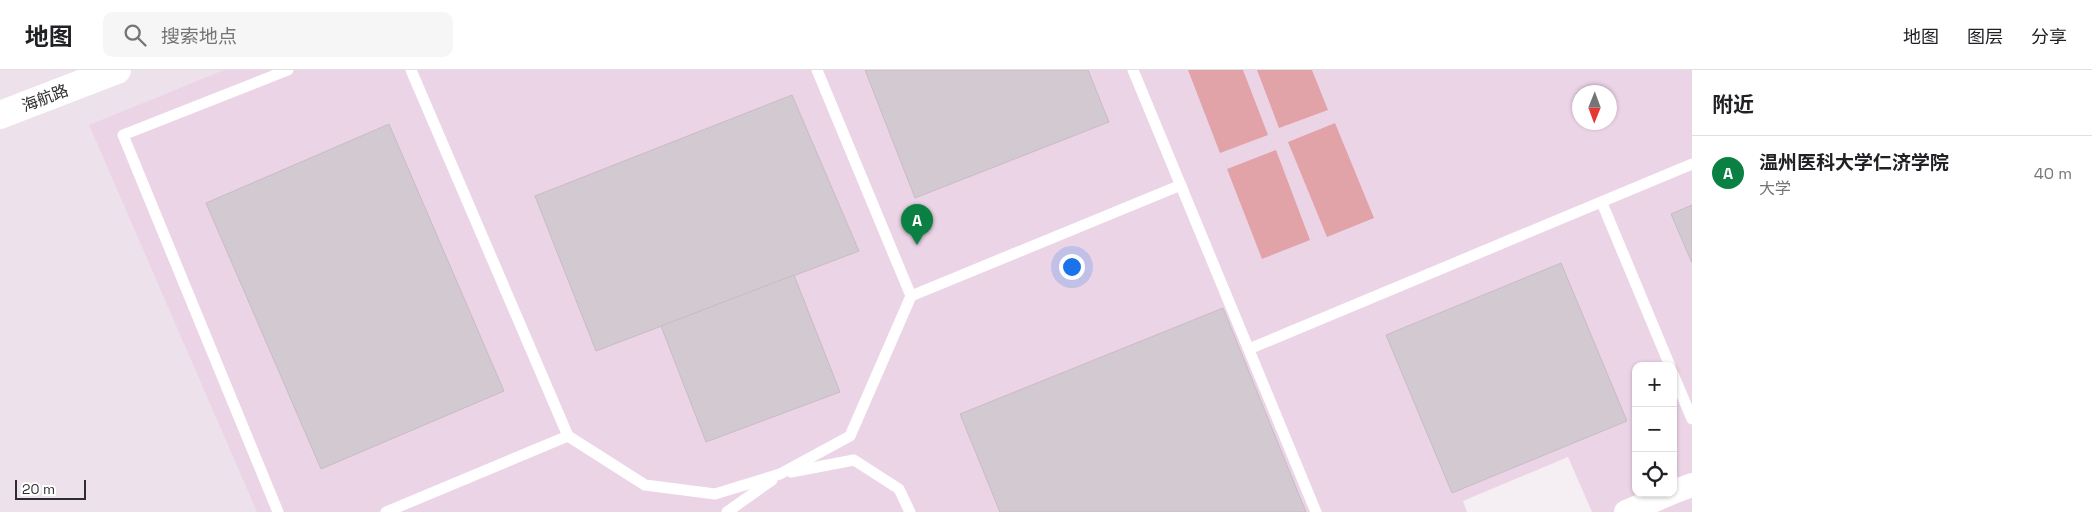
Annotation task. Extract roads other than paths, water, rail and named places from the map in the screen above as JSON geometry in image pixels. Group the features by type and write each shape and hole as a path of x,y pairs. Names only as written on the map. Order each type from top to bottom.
{"main road":[{"name":"海航路","path":"0,115 118,70"}],"street":[{"path":"1677,491 1692,484"},
{"path":"1626,512 1662,497"}],"lane":[{"path":"278,512 123,135 288,70"},
{"path":"412,70 568,436 645,485 715,494 780,474 854,460 899,489 910,512"},
{"path":"817,70 911,296"},
{"path":"1133,70 1316,512"},
{"path":"1249,349 1692,164"},
{"path":"727,512 780,474 850,436 911,296 1181,185"},
{"path":"1602,203 1668,362"},
{"path":"1677,384 1692,420"},
{"path":"386,512 568,436"}],"place":[{"name":"温州医科大学仁济学院","path":"917,245"}]}
